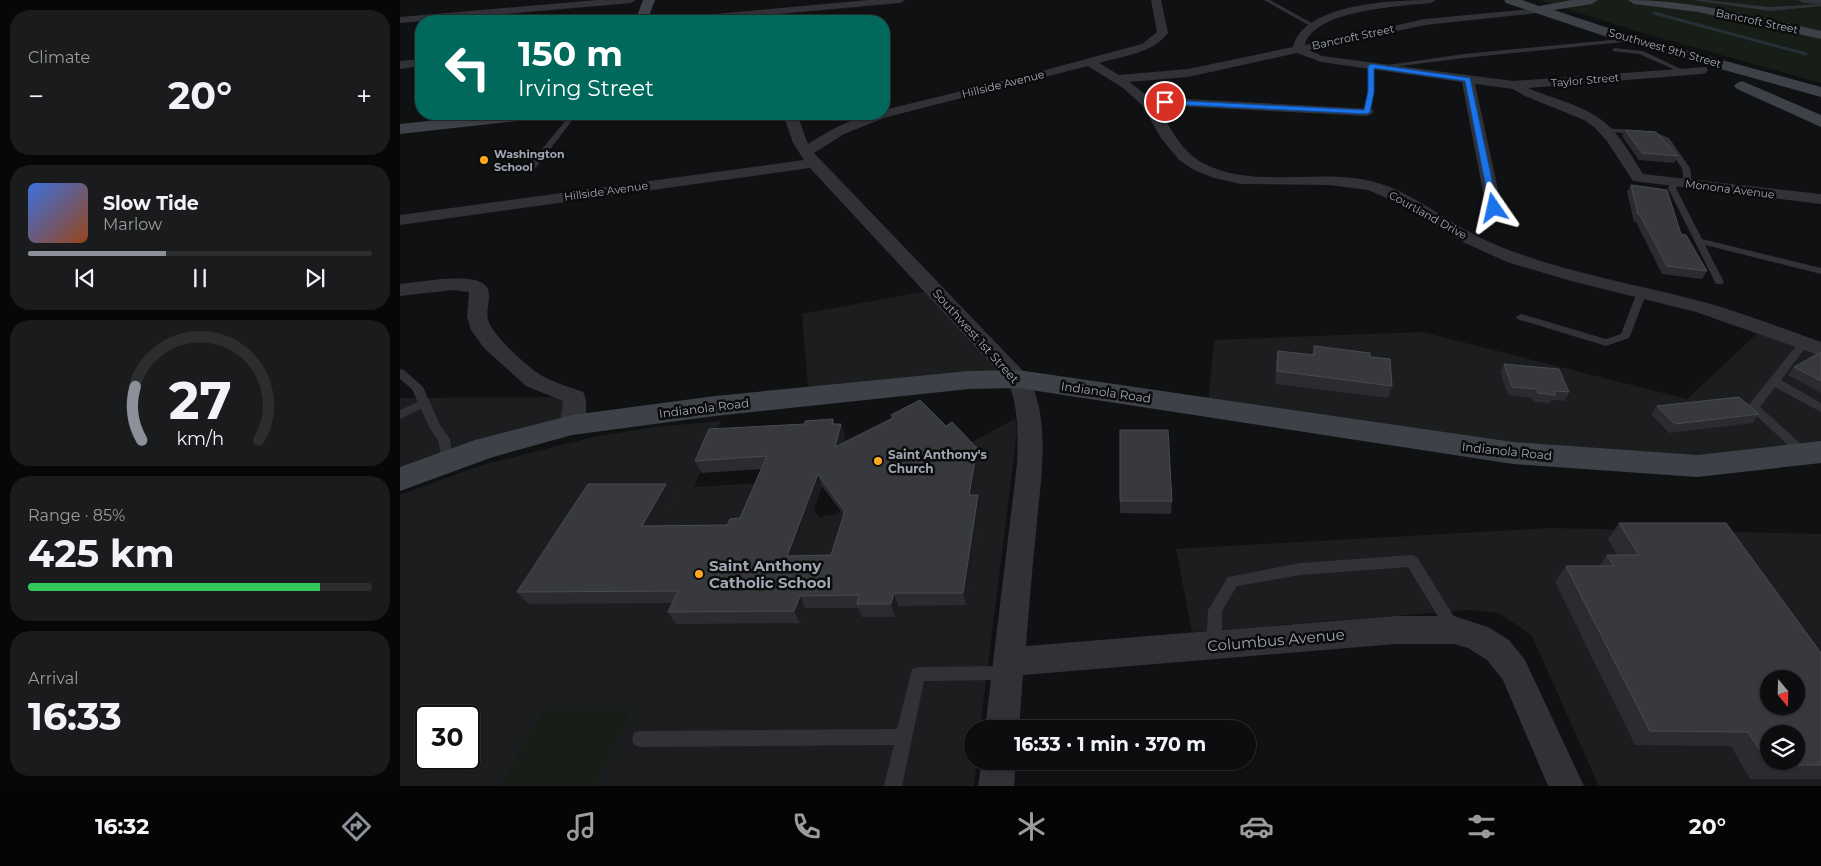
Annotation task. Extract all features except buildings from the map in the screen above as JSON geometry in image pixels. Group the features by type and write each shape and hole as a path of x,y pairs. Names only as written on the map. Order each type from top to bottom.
{"main road":[{"path":"643,15 649,0"},
{"name":"Southwest 9th Street","path":"1510,0 1548,6 1634,41 1797,83 1821,87"},
{"name":"Southwest 9th Street","path":"1526,0 1821,92"},
{"path":"1548,6 1585,0"},
{"name":"Bancroft Street","path":"1548,6 1592,0"},
{"name":"Bancroft Street","path":"1634,0 1698,8 1821,35"},
{"path":"1634,41 1779,101 1821,122"},
{"path":"400,129 482,120"},
{"name":"Indianola Road","path":"400,479 485,448 572,425 734,404 969,380 1018,379 1513,453 1698,466 1816,452"}],"street":[{"path":"458,15 631,0"},
{"path":"789,15 898,0"},
{"path":"1090,62 1137,49 1155,41 1163,33 1156,0"},
{"path":"1342,0 1360,9"},
{"path":"1298,49 1303,34 1326,20 1360,9 1431,0"},
{"path":"1804,0 1821,3"},
{"name":"Bancroft Street","path":"1116,79 1188,73 1425,22 1548,6"},
{"path":"400,20 415,19"},
{"name":"Taylor Street","path":"1298,49 1320,59 1513,85 1702,70"},
{"name":"Courtland Drive","path":"1090,62 1146,101 1155,112 1166,136 1183,157 1200,167 1225,176 1254,181 1328,180 1371,186 1405,199 1447,226 1511,257 1574,278 1642,292 1728,315 1821,349"},
{"name":"Hillside Avenue","path":"890,112 1090,62"},
{"path":"400,65 415,64"},
{"path":"1468,80 1494,208"},
{"path":"1513,85 1581,114 1605,130"},
{"path":"1146,101 1367,112"},
{"name":"Southwest 1st Street","path":"791,120 795,135 809,158 832,180 1018,379 1022,386 1028,421 1029,464 1003,720"},
{"name":"Hillside Avenue","path":"400,220 809,158 839,131 867,120"},
{"name":"Monona Avenue","path":"1605,130 1638,178 1821,199"},
{"path":"400,290 458,284 474,285 478,290 477,316 481,330 490,343 534,381 576,397 572,425"},
{"name":"Columbus Avenue","path":"1008,668 1214,645 1396,630 1454,630 1477,637 1498,650 1514,670 1566,786"},
{"path":"996,786 998,770"}],"lane":[{"path":"1266,0 1314,26"},
{"path":"1694,0 1769,9 1821,3"},
{"path":"1367,112 1374,66 1634,41"},
{"path":"1608,50 1627,48 1648,54 1682,71"},
{"path":"531,168 569,120"},
{"path":"1605,130 1654,134 1666,140 1686,168 1681,183 1672,188 1719,282"},
{"path":"1697,240 1821,271"},
{"path":"1521,317 1606,343 1625,336 1642,292"},
{"path":"1804,343 1753,407 1816,452"},
{"path":"400,373 417,387 435,426 444,439 447,461"},
{"path":"1774,382 1821,408"},
{"path":"400,415 425,403"},
{"path":"1214,645 1215,610 1233,581 1300,569 1412,561 1454,630"},
{"path":"893,786 918,674 1008,668"},
{"path":"640,739 904,737"}],"shaded area":[{"path":"1539,0 1821,0 1821,83 1629,29"},
{"path":"938,289 1018,379 809,397 802,314"},
{"path":"1763,328 1821,349 1821,450 1697,466 1208,406 1214,340 1422,332 1687,399"},
{"path":"575,397 572,425 400,479 400,398"},
{"name":"Saint Anthony Catholic School","path":"1015,419 1017,432 981,720 964,720 964,770 976,770 974,786 400,786 400,495 482,465 593,437 654,427 721,421 694,487 793,481 819,517 836,514"},
{"path":"1551,528 1821,534 1821,786 1599,786 1532,636 1499,613 1469,610 1192,632 1176,549"},
{"path":"543,711 631,711 595,786 500,786"}],"waterway":[{"path":"1654,13 1806,54"}],"place":[{"name":"Washington School","path":"484,160"},
{"name":"Saint Anthony's Church","path":"878,461"},
{"name":"Saint Anthony Catholic School","path":"699,574"}],"route":[{"path":"1165,102 1367,112 1371,92 1371,66 1468,80 1494,208"}]}
